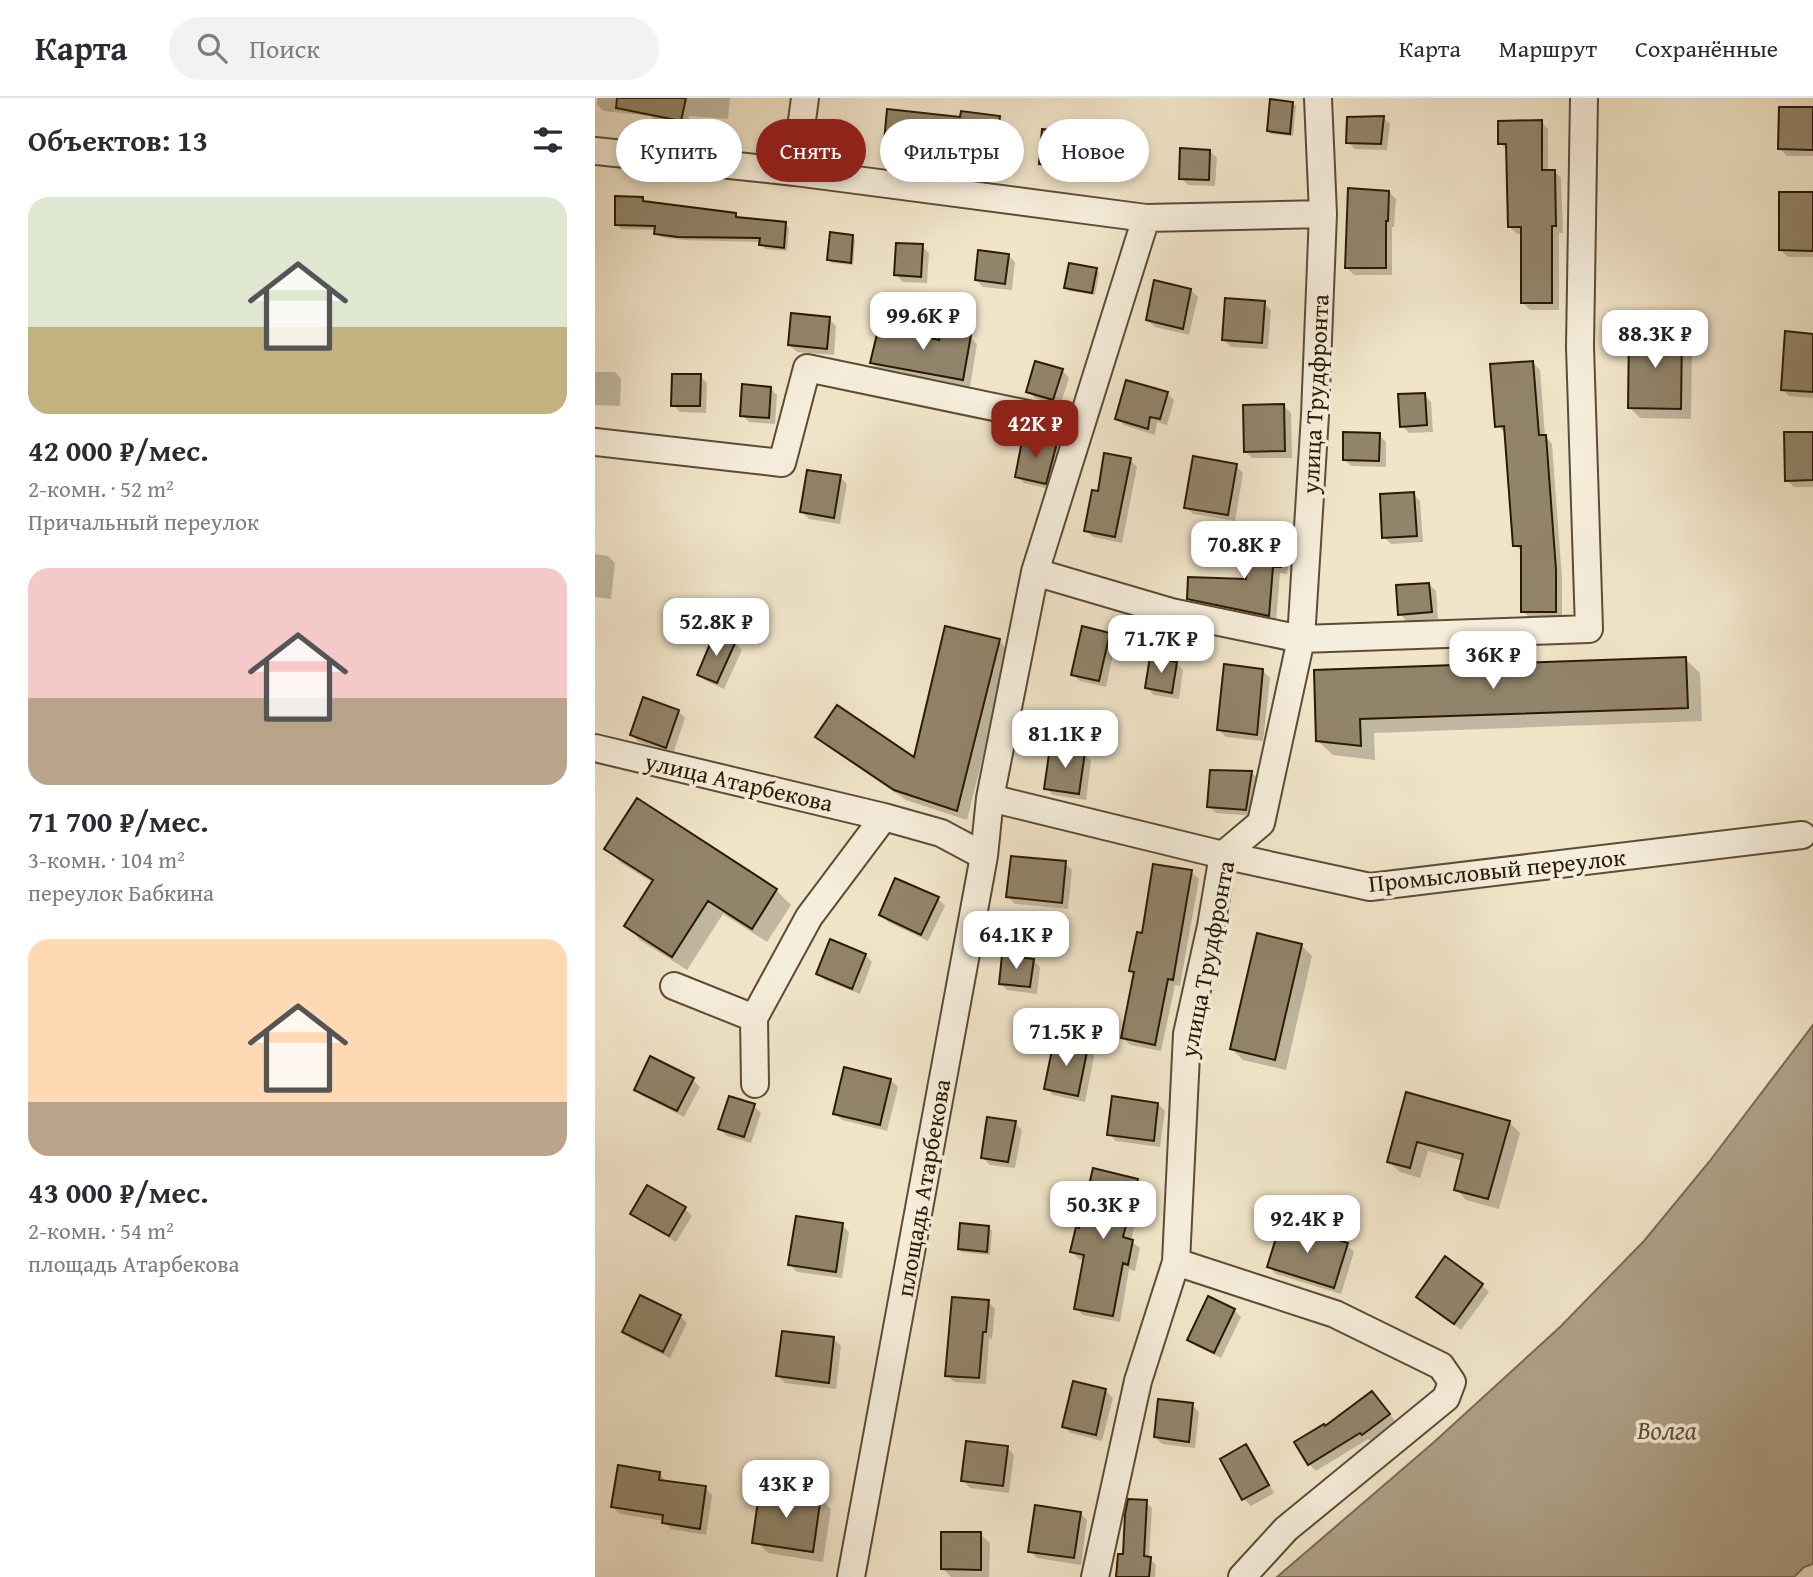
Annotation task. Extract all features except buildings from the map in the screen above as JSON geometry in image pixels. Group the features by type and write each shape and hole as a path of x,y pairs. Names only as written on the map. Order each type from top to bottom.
{"street":[{"path":"802,119 805,98"},
{"name":"улица Трудфронта","path":"1095,1577 1138,1381 1176,1262 1187,1034 1211,926 1223,855 1261,822 1301,639 1315,415 1322,214 1318,98"},
{"path":"1035,572 1171,612 1301,639 1589,629 1580,347 1584,98"},
{"path":"595,151 756,168"},
{"path":"866,181 1146,218 1322,214"},
{"name":"площадь Атарбекова","path":"851,1577 984,856 990,798 1035,572 1146,218"},
{"path":"595,442 782,463 807,368 1080,425"},
{"name":"улица Атарбекова","path":"595,748 884,817 941,834 984,856"},
{"name":"Промысловый переулок","path":"990,798 1223,855 1370,887 1802,835"},
{"path":"755,1084 754,1018 809,917 884,817"},
{"path":"674,986 754,1018"},
{"path":"1176,1262 1335,1314 1441,1366 1452,1382 1446,1398 1286,1530 1242,1577"}],"water":[{"name":"Волга","path":"1813,1025 1813,1564 1804,1567 1794,1577 1277,1577 1433,1443 1560,1327 1644,1241 1709,1162"}]}
